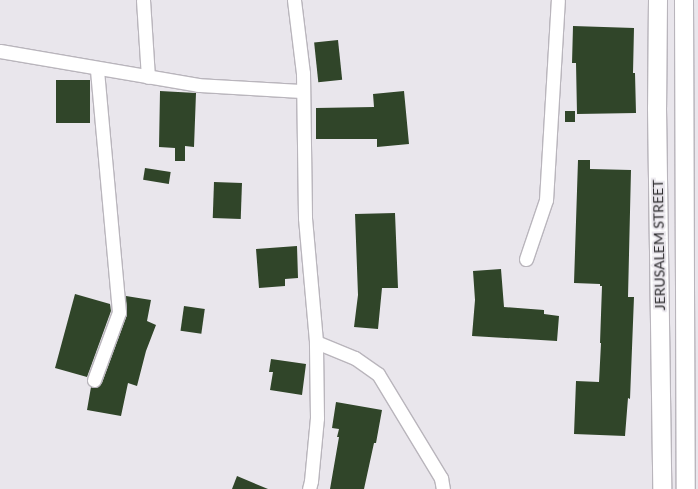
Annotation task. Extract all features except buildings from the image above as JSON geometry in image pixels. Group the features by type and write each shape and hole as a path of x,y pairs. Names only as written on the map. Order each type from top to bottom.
{"main road":[{"name":"JERUSALEM STREET","path":"658,0 657,108 667,487"},
{"name":"JERUSALEM STREET","path":"684,0 686,489"}],"street":[{"path":"143,0 148,77"},
{"path":"294,0 303,73 305,218 316,342 317,418 309,489"},
{"path":"526,259 546,200 558,0"},
{"path":"0,51 198,85 303,91"},
{"path":"94,380 119,312 97,68"},
{"path":"316,342 355,358 378,374 441,478 443,489"}]}
